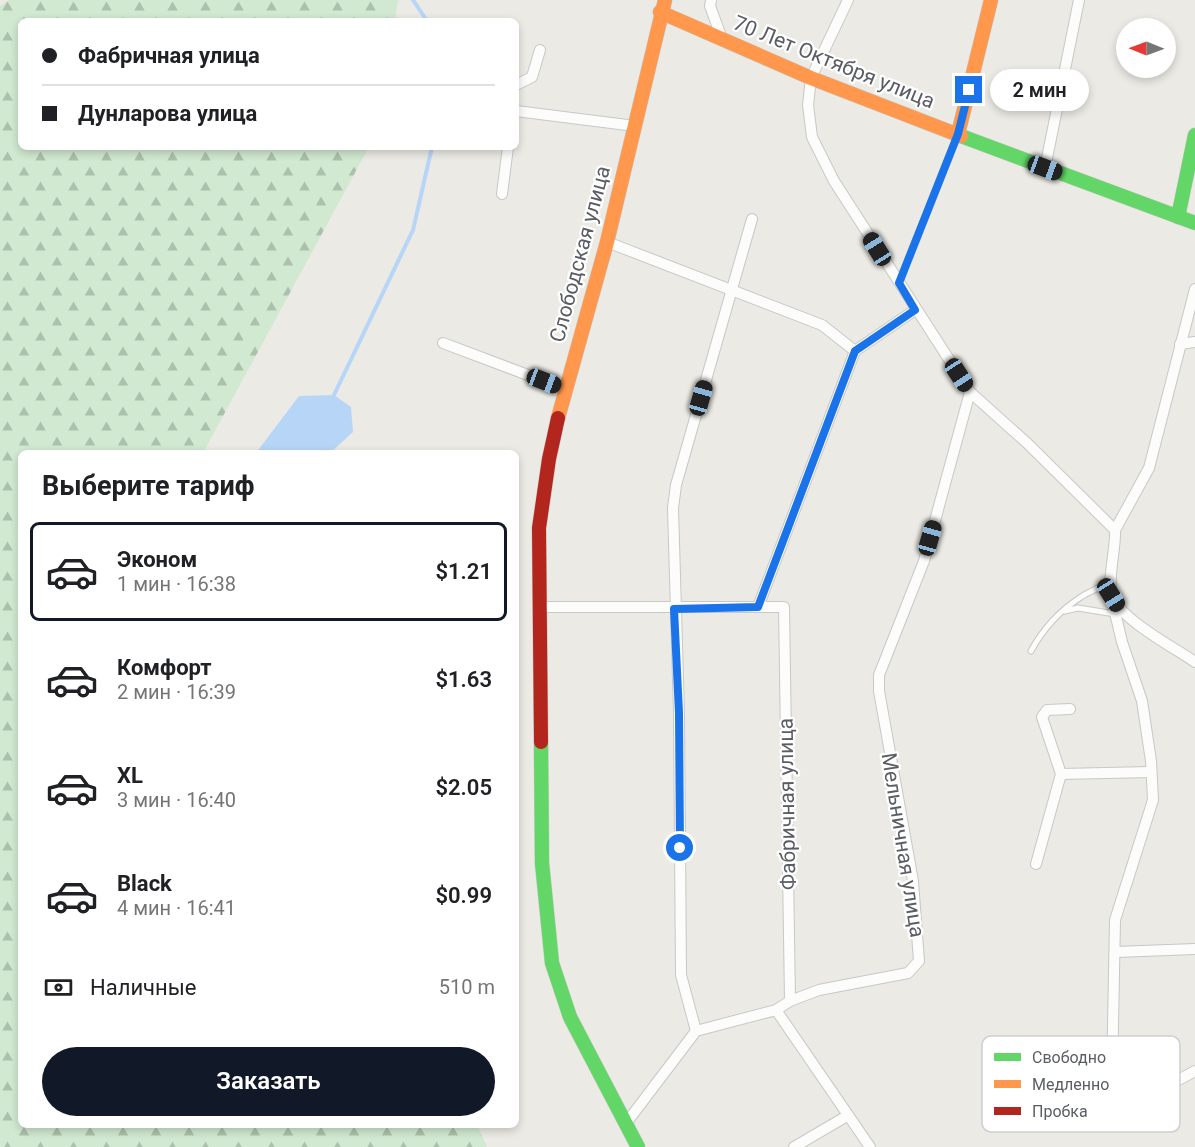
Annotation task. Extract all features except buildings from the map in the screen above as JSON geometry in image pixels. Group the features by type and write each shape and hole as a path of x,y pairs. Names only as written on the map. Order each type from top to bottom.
{"street":[{"path":"711,0 710,6 722,39"},
{"path":"848,0 811,78 808,105 812,137 834,181 915,310 970,392 1027,443 1115,530"},
{"path":"958,134 991,0"},
{"path":"1045,168 1079,0"},
{"name":"70 Лет Октября улица","path":"662,6 722,39 811,78 1195,223"},
{"name":"Слободская улица","path":"639,1147 570,1017 552,963 542,863 540,528 549,459 565,389 607,242 662,6"},
{"path":"519,84 532,77 540,50"},
{"path":"519,111 635,126"},
{"path":"1178,217 1195,135"},
{"path":"502,194 508,150"},
{"path":"627,1122 696,1031 681,975 679,713 674,609 673,508 676,485 752,219"},
{"path":"607,242 822,325 855,351"},
{"path":"1113,1036 1115,920 1153,800 1142,701 1111,595 1115,530 1149,468 1195,289"},
{"path":"540,607 674,609 758,607 855,351 915,310"},
{"path":"1180,344 1195,342"},
{"path":"443,343 565,389"},
{"name":"Мельничная улица","path":"696,1031 776,1010 790,1001 819,990 908,974 919,961 913,881 879,691 879,675 924,561 970,392"},
{"path":"1111,595 1121,611 1195,662"},
{"name":"Фабричная улица","path":"758,607 784,607 790,1001"},
{"path":"1036,864 1061,774 1042,717 1047,710 1071,709"},
{"path":"1061,774 1151,772"},
{"path":"1114,952 1195,949"},
{"path":"776,1010 870,1147"},
{"path":"1180,1079 1195,1071"},
{"path":"794,1147 847,1116"}],"lane":[{"path":"899,283 958,134"},
{"path":"1031,651 1042,630 1083,596 1102,587 1112,573"},
{"path":"1064,611 1078,608 1116,614"}],"green space":[{"path":"9,0 398,0 395,18 18,18 18,150 367,150 205,450 18,450 18,1128 478,1128 487,1147 0,1147 0,6"}],"water":[{"path":"334,395 351,407 353,432 333,450 258,450 299,396"}],"waterway":[{"path":"413,0 425,18"},
{"path":"334,395 413,230 431,150"}],"traffic: fast":[{"path":"1178,217 1195,135"},
{"path":"961,136 1195,223"},
{"path":"541,742 542,863 552,963 570,1017 638,1147"}],"traffic: slow":[{"path":"558,418 607,242 665,0"},
{"path":"958,134 991,0"},
{"path":"660,12 811,78 961,136"}],"traffic: jam":[{"path":"541,742 539,528 549,459 558,418"}],"route":[{"path":"680,848 679,713 674,609 758,607 855,351 915,310 899,283 958,134 969,90"}]}
